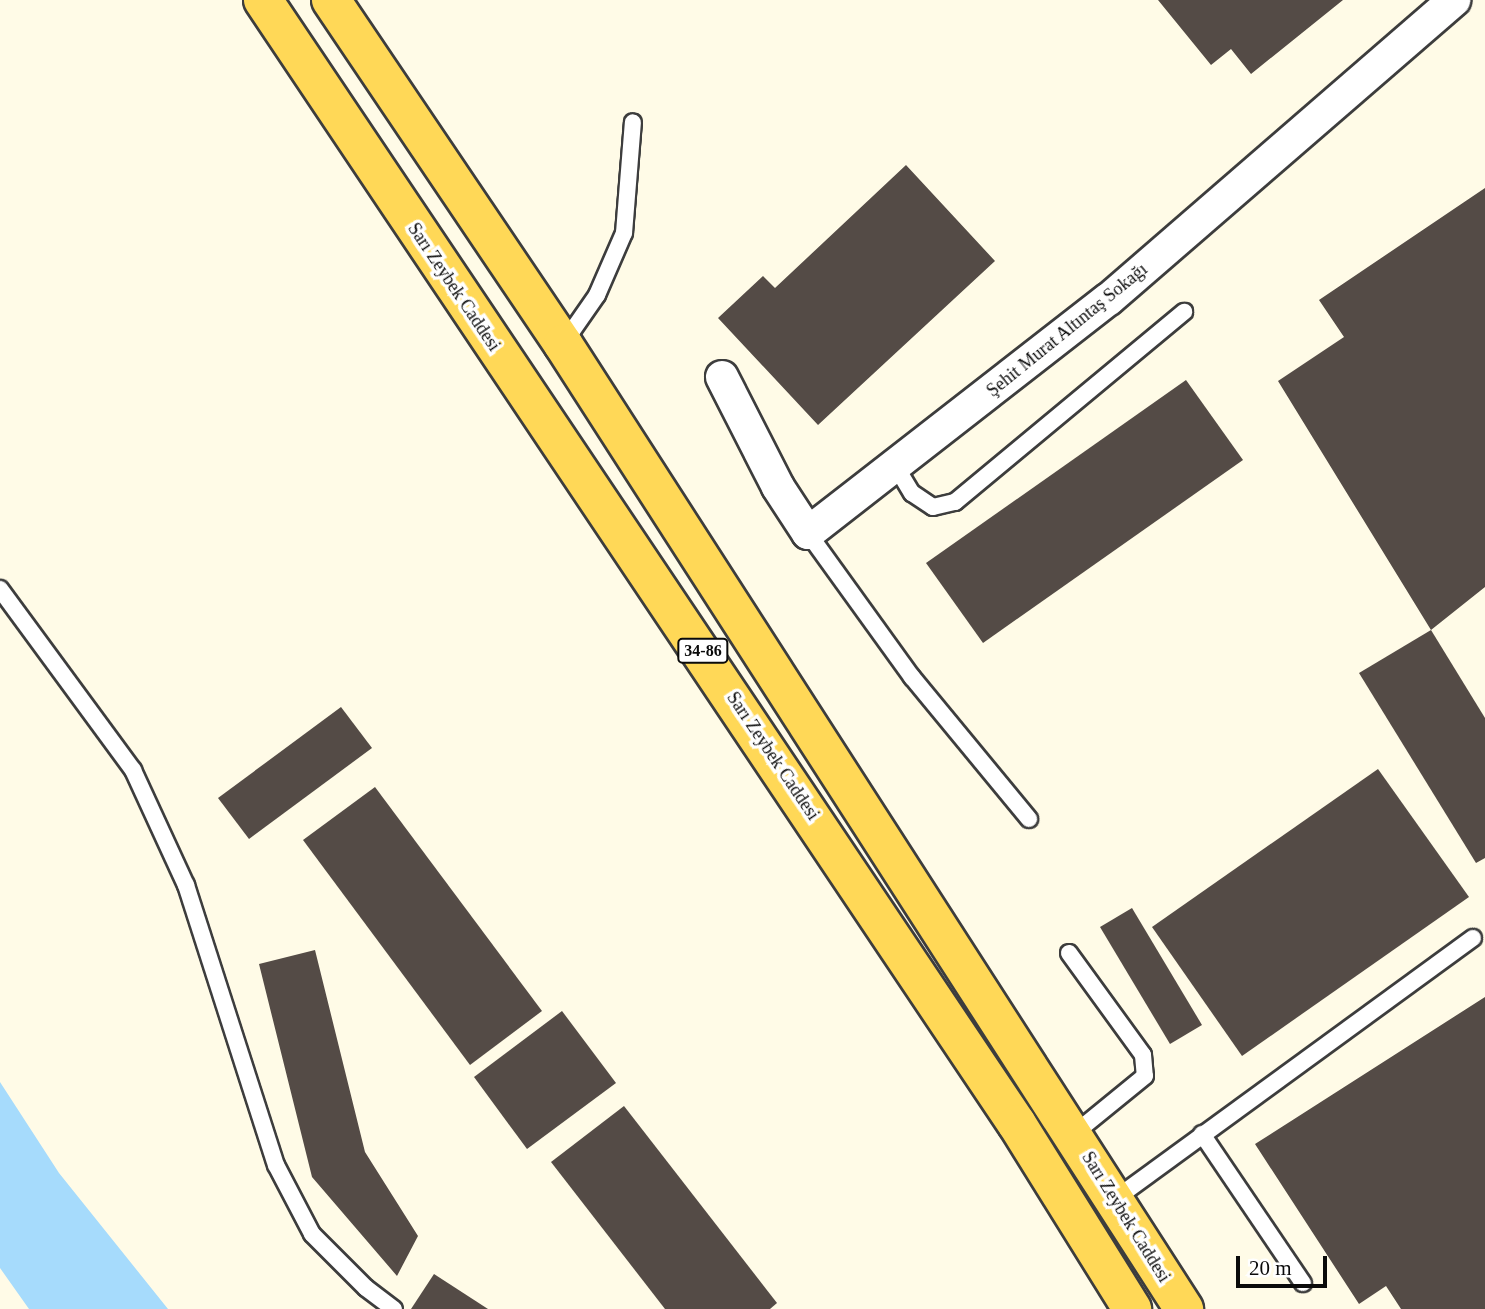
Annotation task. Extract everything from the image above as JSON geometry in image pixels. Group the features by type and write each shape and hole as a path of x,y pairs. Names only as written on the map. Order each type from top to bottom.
{"main road":[{"name":"Sarı Zeybek Caddesi","path":"263,0 1010,1112 1132,1309"},
{"name":"Sarı Zeybek Caddesi","path":"331,0 563,344 1074,1134 1184,1309"}],"street":[{"name":"Şehit Murat Altıntaş Sokağı","path":"808,533 1109,299 1454,0"},
{"path":"722,377 778,486 808,533"}],"lane":[{"path":"563,344 597,295 624,233 633,122"},
{"path":"895,465 912,493 933,507 955,502 1184,312"},
{"path":"808,533 912,677 1029,819"},
{"path":"0,589 132,770 186,885 276,1165 312,1234 366,1288 394,1309"},
{"path":"1115,1199 1473,938"},
{"path":"1069,953 1143,1055 1145,1076 1074,1134"},
{"path":"1202,1134 1303,1283"}],"water":[{"path":"0,1082 59,1173 168,1309 29,1309 0,1268"}],"building":[{"path":"1158,0 1343,0 1251,74 1231,49 1211,65"},
{"path":"906,165 995,261 818,425 718,318 763,276 775,288"},
{"path":"1485,188 1485,587 1431,630 1278,381 1344,337 1319,300"},
{"path":"1186,380 1243,460 983,643 926,563"},
{"path":"1431,630 1485,718 1485,858 1476,863 1359,673"},
{"path":"341,707 372,748 249,839 218,798"},
{"path":"1378,769 1469,897 1242,1056 1152,927"},
{"path":"375,787 542,1011 470,1065 303,840"},
{"path":"1132,908 1202,1025 1170,1044 1100,927"},
{"path":"315,950 365,1152 418,1236 397,1276 312,1177 259,964"},
{"path":"1485,997 1485,1309 1401,1309 1386,1286 1359,1304 1255,1144"},
{"path":"562,1011 616,1083 527,1149 474,1077"},
{"path":"624,1106 777,1303 770,1309 665,1309 551,1162"},
{"path":"434,1274 488,1309 411,1309"}]}
